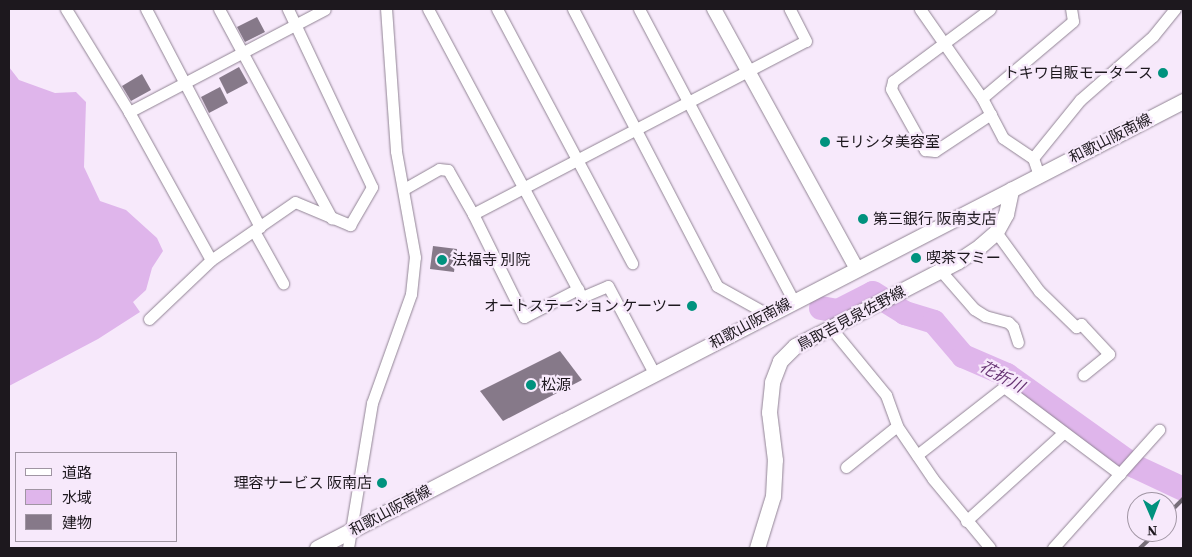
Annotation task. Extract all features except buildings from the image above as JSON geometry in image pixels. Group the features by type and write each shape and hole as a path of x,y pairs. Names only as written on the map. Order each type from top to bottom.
{"main road":[{"name":"和歌山阪南線","path":"317,548 856,267 1011,190 1183,101"},
{"name":"鳥取吉見泉佐野線","path":"757,548 773,496 774,460 769,412 772,382 780,362 795,346 940,270 996,232 1006,214 1011,190"}],"street":[{"path":"66,9 129,112 211,260"},
{"path":"146,9 185,82 283,283"},
{"path":"219,9 332,219"},
{"path":"150,319 211,260 295,202 350,225 372,187 288,9"},
{"path":"129,112 325,9"},
{"path":"348,548 352,530 358,469 372,403 411,294 414,240 396,151 386,9"},
{"path":"428,9 522,188 582,297 608,286 654,373"},
{"path":"497,9 632,263"},
{"path":"573,9 717,286 767,314"},
{"path":"639,9 794,300"},
{"path":"714,9 746,71 856,267"},
{"path":"473,214 806,41 790,9"},
{"path":"920,9 982,98 1003,138 1033,158 1039,175"},
{"path":"990,9 893,81 891,89 925,150 935,151 991,114"},
{"path":"982,98 1073,21 1071,9"},
{"path":"1033,158 1080,100 1154,36 1175,9"},
{"path":"404,189 439,169 448,170 473,214 524,317 578,289"},
{"path":"996,232 1039,290 1076,327 1081,324 1109,354 1082,375"},
{"path":"940,270 974,309 985,316 1008,322 1018,342"},
{"path":"831,328 886,395 897,426 966,521 990,548"},
{"path":"917,455 1004,387 1120,474"},
{"path":"846,467 897,426"},
{"path":"1053,548 1160,430"},
{"path":"966,521 1064,432"}],"water":[{"path":"9,67 19,80 55,93 76,92 86,102 84,167 100,201 126,210 157,238 163,251 152,268 146,290 133,302 140,312 98,339 9,386"}],"waterway":[{"name":"花折川","path":"821,308 838,311 873,293 905,313 934,322 963,356 1007,375 1134,466 1183,489"}],"railway":[{"path":"1177,505 1183,499"},
{"path":"1140,548 1146,542"}],"place":[{"name":"トキワ自販モータース","path":"1163,73"},
{"name":"モリシタ美容室","path":"825,142"},
{"name":"第三銀行 阪南支店","path":"863,219"},
{"name":"喫茶マミー","path":"916,258"},
{"name":"法福寺 別院","path":"442,260"},
{"name":"オートステーション ケーツー","path":"692,306"},
{"name":"松源","path":"531,385"},
{"name":"理容サービス 阪南店","path":"382,483"}]}
